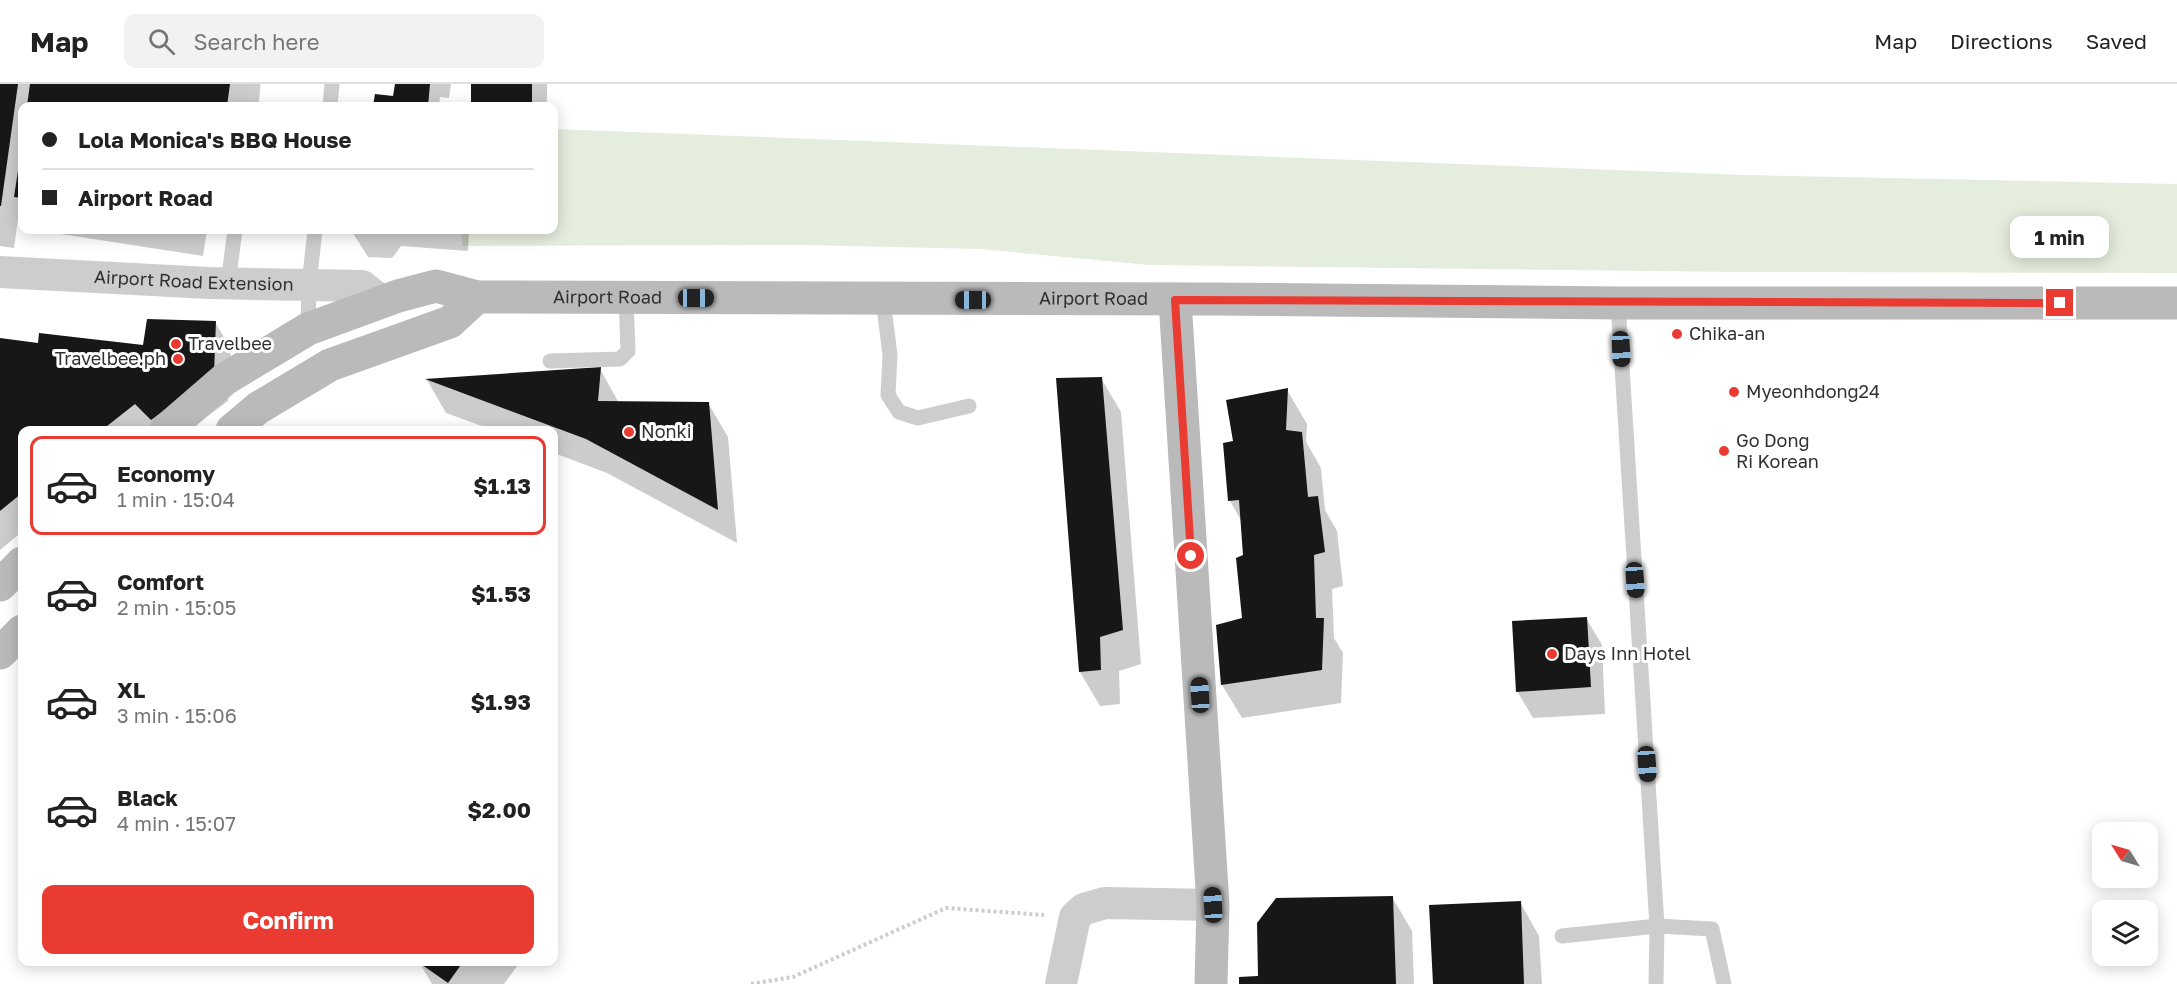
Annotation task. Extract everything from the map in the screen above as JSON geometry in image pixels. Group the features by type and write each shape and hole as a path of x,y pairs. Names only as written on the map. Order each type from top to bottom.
{"street":[{"name":"Airport Road Extension","path":"0,272 228,283 362,286 382,302"},
{"name":"Airport Road","path":"171,426 225,379 308,329 382,302 436,286 477,297 1214,299 1618,303 1754,301 2177,303"},
{"path":"237,426 258,408 330,365 450,322 477,297"},
{"path":"1175,300 1213,905 1211,984"},
{"path":"0,585 18,567"},
{"path":"0,653 18,635"},
{"path":"1061,984 1075,917 1084,909 1105,903 1213,905"}],"lane":[{"path":"251,102 253,84"},
{"path":"330,102 332,84"},
{"path":"228,283 234,234"},
{"path":"308,329 309,284 315,234"},
{"path":"550,361 620,358 628,351 626,298"},
{"path":"884,299 890,355 888,395 899,412 918,417 969,406"},
{"path":"1618,303 1657,926 1656,984"},
{"path":"1562,936 1657,926 1712,929 1724,984"}],"path":[{"path":"751,984 793,977 946,908 1075,917"}],"green space":[{"path":"558,129 1745,175 2177,184 2177,273 1737,272 1149,265 980,249 803,245 462,246 461,234 558,234"}],"building":[{"path":"0,84 18,84 1,206 0,206"},
{"path":"30,84 230,84 228,102 28,102"},
{"path":"395,84 430,84 428,102 374,102 375,94 393,96"},
{"path":"471,84 532,84 532,102 471,102"},
{"path":"18,171 18,198 14,197"},
{"path":"147,319 216,321 214,374 151,420 135,404 107,426 18,426 18,496 0,511 0,338 38,343 39,333 143,345"},
{"path":"601,367 598,401 709,402 718,510 586,439 558,429 558,426 551,426 425,379"},
{"path":"1102,377 1123,630 1100,637 1101,670 1079,672 1056,378"},
{"path":"1288,388 1286,430 1302,432 1308,497 1318,496 1325,552 1314,555 1316,618 1324,618 1322,670 1221,685 1216,625 1242,618 1236,558 1243,555 1239,500 1228,501 1223,443 1233,441 1226,400"},
{"name":"Days Inn Hotel","path":"1587,617 1591,687 1516,692 1512,621"},
{"path":"1393,896 1396,984 1239,984 1239,977 1258,976 1257,923 1276,898"},
{"path":"1521,901 1524,984 1433,984 1429,905"},
{"path":"424,966 460,966 448,983"}],"place":[{"name":"Chika-an","path":"1677,334"},
{"name":"Travelbee","path":"176,344"},
{"name":"Travelbee.ph","path":"178,359"},
{"name":"Myeonhdong24","path":"1734,392"},
{"name":"Nonki","path":"629,432"},
{"name":"Go Dong Ri Korean","path":"1724,451"},
{"name":"Days Inn Hotel","path":"1552,654"}],"route":[{"path":"1191,556 1175,300 2060,303"}]}
